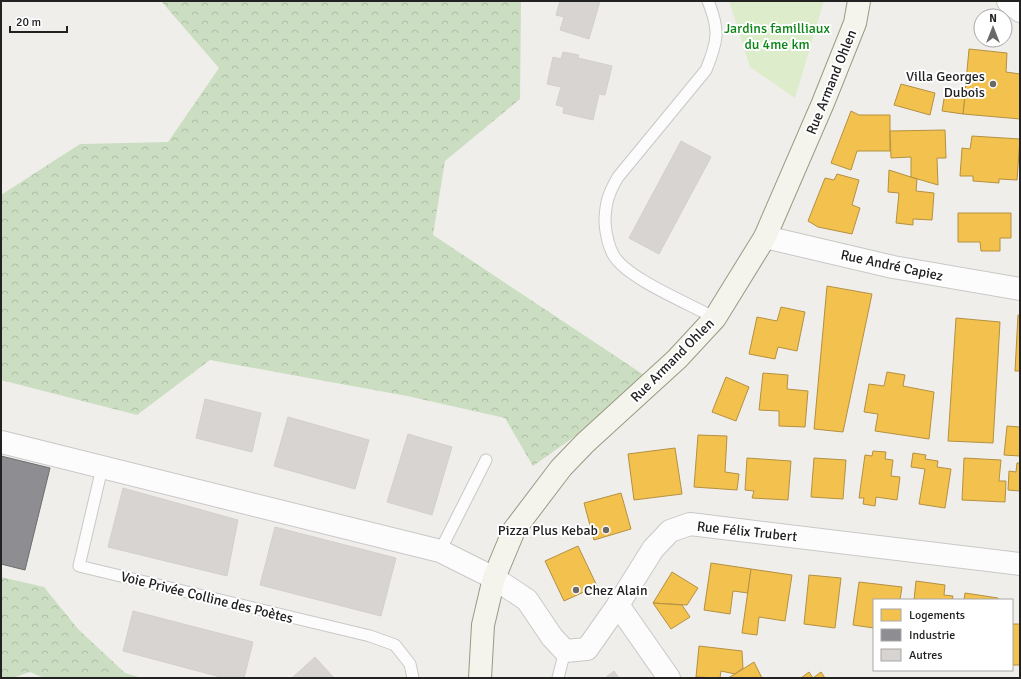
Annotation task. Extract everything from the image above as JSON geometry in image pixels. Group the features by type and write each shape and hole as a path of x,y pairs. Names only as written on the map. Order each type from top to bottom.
{"main road":[{"name":"Rue Armand Ohlen","path":"480,678 483,625 494,578 514,530 560,468 585,443 677,359 716,318 765,237 823,103 855,22 859,1"}],"street":[{"path":"1008,1 1020,11"},
{"name":"Rue André Capiez","path":"765,237 893,267 1020,289"},
{"path":"1,442 440,552 494,578 527,600 552,637 566,651"},
{"name":"Rue Félix Trubert","path":"566,651 587,649 618,605 653,549 670,531 690,524 1020,564"},
{"path":"618,605 669,678"}],"lane":[{"path":"708,1 717,33 714,51 706,70 618,177 607,194 605,215 606,236 614,256 628,271 716,318"},
{"path":"440,552 486,460"},
{"name":"Voie Privée Colline des Poètes","path":"102,468 79,566 370,636 395,645 410,664 413,678"},
{"path":"558,678 566,651"}],"green space":[{"path":"161,1 521,1 520,99 445,161 433,235 653,381 533,466 505,418 407,396 210,360 137,415 1,380 1,195 80,144 168,142 219,68"},
{"name":"Jardins familliaux du 4me km","path":"729,1 824,1 795,98 750,67"},
{"path":"1,577 44,587 78,629 125,673 142,678 44,678 30,672 13,678 1,678"}],"building: Logements":[{"name":"Villa Georges Dubois","path":"969,49 1007,53 1006,72 1020,74 1020,119 963,114"},
{"path":"901,84 935,93 930,115 894,105"},
{"path":"945,93 965,95 963,114 942,111"},
{"path":"851,111 859,115 890,115 890,151 857,151 851,170 831,163"},
{"path":"945,130 946,158 937,158 938,185 911,177 911,157 891,158 890,131"},
{"path":"972,136 1020,139 1017,180 999,179 999,183 973,181 973,176 960,176 962,148 970,149"},
{"path":"889,170 917,179 916,191 934,193 932,220 913,219 913,225 896,223 899,193 888,192"},
{"path":"837,174 859,180 852,205 860,208 852,234 818,227 808,221 825,178 834,180"},
{"path":"958,213 1011,213 1011,238 1000,238 1000,251 981,251 980,242 958,242"},
{"path":"827,286 872,294 843,432 814,429"},
{"path":"781,307 805,312 797,351 778,347 775,359 749,354 757,317 777,321"},
{"path":"1018,315 1020,315 1020,371 1015,371"},
{"path":"956,318 1000,322 993,443 948,441"},
{"path":"887,372 905,375 903,386 934,392 929,439 875,431 878,414 864,412 869,384 884,386"},
{"path":"763,373 788,375 787,389 808,391 805,427 779,426 779,411 759,410"},
{"path":"726,377 749,387 736,421 712,412"},
{"path":"1007,426 1020,427 1020,456 1004,455"},
{"path":"698,435 727,436 725,472 739,474 737,490 694,487"},
{"path":"675,448 682,494 634,500 628,454"},
{"path":"873,451 886,452 885,459 893,460 891,476 900,477 897,500 876,497 875,506 863,504 864,498 859,498 865,455 872,456"},
{"path":"913,453 926,455 925,459 938,461 937,467 951,469 945,508 919,504 925,469 911,467"},
{"path":"747,458 791,461 788,500 752,498 754,491 745,490"},
{"path":"814,458 846,460 843,499 811,497"},
{"path":"964,458 1001,460 999,481 1006,481 1005,502 962,500"},
{"path":"1017,463 1020,463 1020,491 1008,490 1009,471 1016,472"},
{"path":"621,493 631,529 594,540 584,503"},
{"path":"578,546 597,586 564,601 545,561"},
{"path":"711,563 751,569 748,593 733,591 730,614 704,610"},
{"path":"751,569 792,575 785,621 759,617 757,635 742,633"},
{"path":"672,572 698,588 687,605 653,603"},
{"path":"809,575 841,578 835,628 804,624"},
{"path":"916,581 945,585 944,595 953,596 952,599 914,599"},
{"path":"859,582 902,587 900,599 873,599 873,628 853,625"},
{"path":"965,593 998,598 998,599 964,599"},
{"path":"653,603 682,605 690,617 671,629"},
{"path":"1013,624 1020,624 1020,665 1013,665"},
{"path":"699,646 742,651 743,668 735,674 721,671 720,678 696,677"},
{"path":"754,662 762,678 728,678 735,674"},
{"path":"809,672 813,678 801,678"},
{"path":"821,672 825,678 813,678"}],"building: Industrie":[{"path":"1,456 50,468 25,570 1,564"}],"building: Autres":[{"path":"560,1 600,1 589,39 560,30 564,17 556,15"},
{"path":"563,52 579,55 578,58 612,66 605,95 599,94 593,120 563,113 564,107 556,105 561,87 547,84 553,57 561,59"},
{"path":"681,141 711,157 659,254 629,238"},
{"path":"205,399 261,413 252,452 196,438"},
{"path":"288,417 369,440 355,489 274,466"},
{"path":"408,434 452,447 432,515 387,502"},
{"path":"123,488 238,520 227,576 108,547"},
{"path":"275,527 396,558 381,616 260,585"},
{"path":"133,611 253,642 244,678 224,678 123,651"},
{"path":"315,657 334,678 292,678"},
{"path":"614,671 619,678 605,678"}],"place":[{"name":"Villa Georges Dubois","path":"993,84"},
{"name":"Pizza Plus Kebab","path":"606,530"},
{"name":"Chez Alain","path":"576,590"}]}
